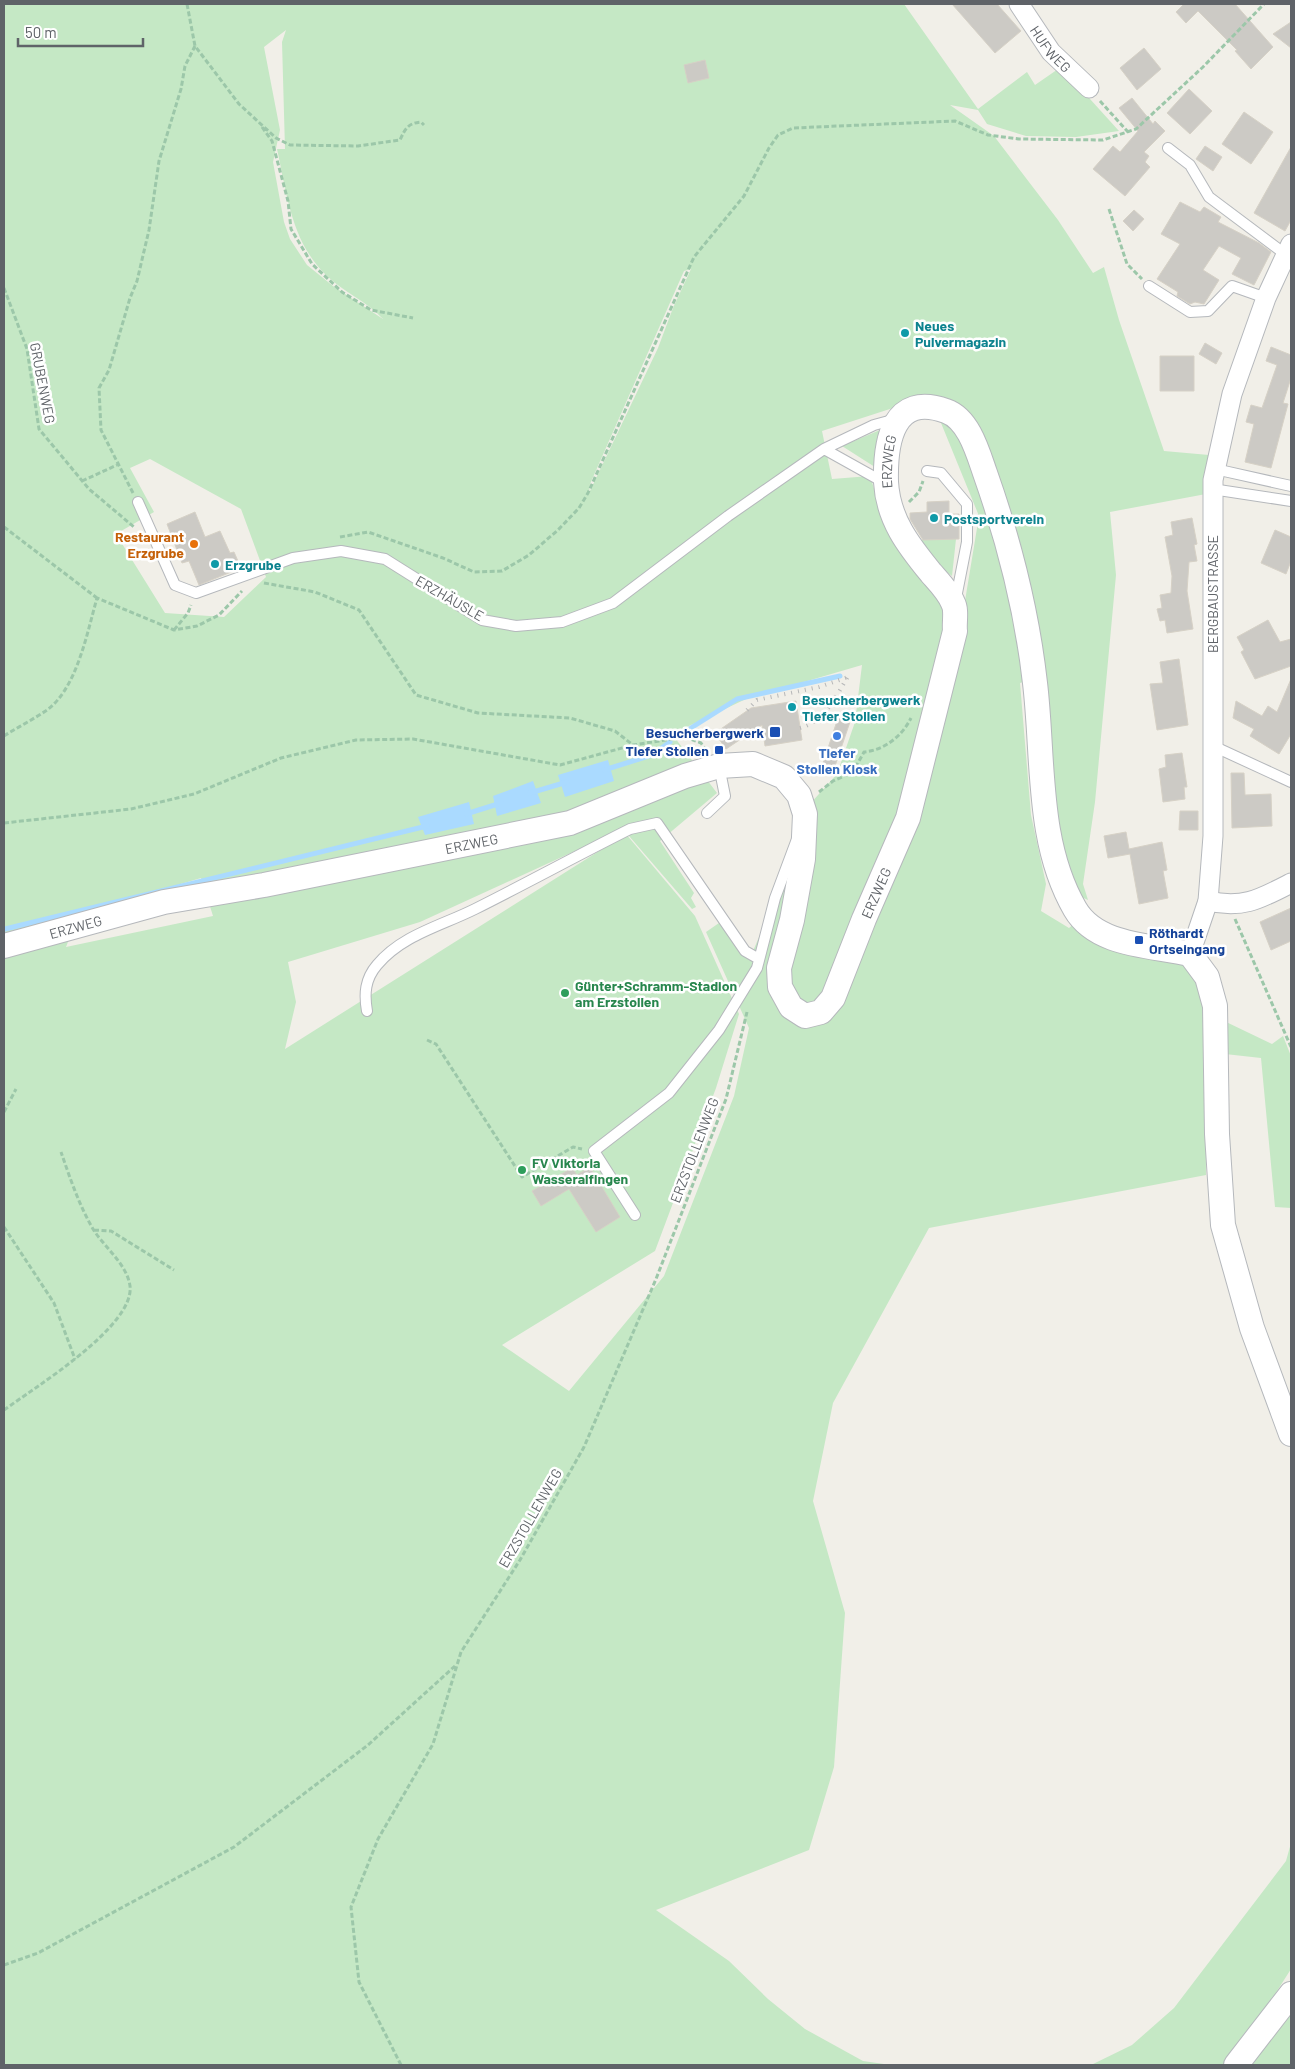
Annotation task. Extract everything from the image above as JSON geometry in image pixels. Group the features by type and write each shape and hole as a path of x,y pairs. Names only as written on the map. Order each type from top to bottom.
{"street":[{"name":"HUFWEG","path":"1019,4 1051,52 1089,88"},
{"name":"BERGBAUSTRASSE","path":"1190,954 1208,901 1213,836 1212,489 1232,394 1266,298 1288,249"},
{"name":"ERZWEG","path":"4,946 164,902 274,883 570,823 685,776 719,766 753,764 784,777 799,795 805,814 803,859 792,920 779,968 780,987 791,1007 805,1016 821,1012 833,998 864,919 908,818 948,665 954,631 954,604 907,543 893,518 886,484 887,443 896,419 914,408 931,406 951,412 974,442 1009,548 1025,620 1036,684 1044,809 1062,884 1077,912 1102,934 1142,947 1190,954"},
{"path":"1208,901 1229,906 1246,903 1291,883"},
{"path":"1190,954 1207,977 1215,1006 1217,1134 1224,1225 1252,1328 1291,1434"},
{"path":"1236,2065 1291,1994"}],"lane":[{"path":"1168,148 1190,165 1209,197 1288,249"},
{"path":"1149,286 1190,312 1208,311 1232,286 1266,298"},
{"name":"ERZHÄUSLE","path":"196,593 293,558 341,551 385,560 482,620 516,626 562,622 613,603 728,516 824,449 874,425 896,419"},
{"path":"824,449 886,484"},
{"path":"1215,469 1291,486"},
{"path":"927,471 942,473 967,504 967,542 954,604"},
{"path":"1212,489 1291,501"},
{"path":"138,502 175,585 196,593"},
{"path":"1212,746 1291,782"},
{"path":"707,813 725,796 719,766"},
{"path":"367,1011 367,980 376,966 394,948 423,932 473,910 630,829 658,823 745,951 759,959"},
{"path":"635,1215 594,1151 669,1093 719,1030 757,968 775,898 794,845 805,824"}],"path":[{"path":"187,4 194,46 239,104 276,138 290,145 358,146 400,140 406,128 413,122 421,122 424,125"},
{"path":"339,537 368,532 443,558 474,572 502,571 529,554 558,530 579,508 588,493 694,257 744,196 769,148 778,135 793,128 955,121 988,135 1019,139 1103,140 1136,129 1203,67 1264,4"},
{"path":"138,502 117,465 101,430 99,388 109,370 130,298 137,281 149,230 159,161 181,89 185,66 194,46"},
{"path":"1089,88 1128,132"},
{"path":"257,122 272,141 288,201 291,229 312,264 342,292 371,310 413,318"},
{"path":"1109,209 1127,264 1149,286"},
{"name":"GRUBENWEG","path":"4,288 27,349 39,429 82,481 140,534"},
{"path":"82,481 117,465"},
{"path":"893,518 919,492 927,471"},
{"path":"4,527 96,598 174,630 197,626 219,615 245,587"},
{"path":"260,582 315,592 359,610 416,695 478,713 570,718 615,731 633,745"},
{"path":"174,630 188,613 196,593"},
{"path":"4,736 48,709 65,692 84,646 96,598"},
{"path":"820,792 833,781 853,772 864,752 894,740 907,727 915,712"},
{"path":"4,823 131,809 194,794 281,758 356,740 412,739 560,766 633,745 686,737 701,743 719,766"},
{"path":"1229,906 1291,1046"},
{"name":"ERZSTOLLENWEG","path":"401,2065 359,1982 352,1907 378,1840 433,1744 461,1652 520,1560 584,1447 656,1279 726,1099 748,1005"},
{"path":"427,1040 436,1044 522,1177 572,1147 594,1151"},
{"path":"4,1112 16,1089"},
{"path":"4,1410 75,1359 113,1326 129,1300 130,1285 118,1260 94,1230 76,1194 61,1152"},
{"path":"4,1228 54,1303 75,1359"},
{"path":"94,1230 111,1231 174,1270"},
{"path":"4,1965 38,1953 234,1847 368,1745 456,1666"}],"green space":[{"path":"4,4 904,4 978,109 1027,72 1035,85 1061,67 1119,131 1076,137 1026,136 987,124 978,110 950,105 994,136 1058,220 1093,273 1104,267 1119,320 1164,451 1209,455 1206,494 1110,512 1116,575 1095,802 1083,884 1088,900 1075,894 1051,799 1041,676 1020,683 1031,815 1046,884 1041,911 1069,928 1075,923 1168,957 1192,969 1205,995 1206,1175 929,1228 833,1403 813,1501 845,1613 834,1767 809,1850 656,1910 729,1961 768,1999 805,2029 863,2061 891,2065 4,2065","holes":["286,30 282,42 285,149 277,149 292,216 298,232 314,262 326,275 370,307 383,319 333,286 307,265 290,239 284,222 273,162 280,130 264,47","691,269 673,308 658,348 589,493 590,484 684,271","930,396 979,516 963,613 878,501 870,476 832,479 822,431","150,459 241,509 266,577 224,617 165,613 116,534 154,512 130,468","862,665 855,722 837,774 809,805 790,865 750,958 743,955 719,923 706,932 749,1028 734,1096 664,1276 569,1391 502,1345 655,1251 716,1088 739,1014 695,916 626,834 285,1049 296,1002 288,962 420,922 623,829 692,909 696,907 691,898 694,893 660,841 717,793 672,734 746,699","201,878 213,916 66,947 79,914"]},
{"path":"880,430 878,469 842,446"},
{"path":"956,539 952,576 928,557 915,540"},
{"path":"1222,1020 1272,1044 1283,1036 1291,1056 1291,1208 1275,1207 1261,1058 1225,1054"},
{"path":"1291,1843 1291,1969 1265,2010 1224,2065 1091,2065 1132,2045 1174,2008 1286,1861"},
{"path":"1291,2005 1291,2065 1248,2065"}],"water":[{"path":"608,760 614,781 565,797 558,775"},
{"path":"533,781 541,803 497,816 493,796"},
{"path":"469,802 474,824 425,835 418,817"}],"building":[{"path":"952,4 997,4 1021,31 995,53"},
{"path":"1184,4 1235,4 1273,47 1251,69 1235,51 1237,50 1198,11 1186,23 1176,12"},
{"path":"1291,22 1291,48 1273,34"},
{"path":"1144,48 1161,69 1137,90 1120,68"},
{"path":"705,60 709,78 688,83 684,65"},
{"path":"1189,89 1212,111 1190,134 1167,113"},
{"path":"1132,98 1153,124 1155,121 1165,131 1144,152 1149,156 1145,162 1150,167 1125,196 1093,169 1113,146 1120,152 1138,131 1119,108"},
{"path":"1244,112 1273,132 1251,164 1222,144"},
{"path":"1205,146 1222,157 1213,171 1196,159"},
{"path":"1291,147 1291,220 1285,231 1254,213"},
{"path":"1180,202 1200,212 1204,207 1221,217 1218,222 1259,243 1271,252 1254,285 1232,274 1241,258 1219,246 1203,270 1219,280 1204,304 1195,302 1190,304 1177,296 1178,292 1157,279 1180,244 1161,234"},
{"path":"1134,210 1144,219 1133,231 1123,221"},
{"path":"1205,343 1222,353 1216,364 1199,354"},
{"path":"1271,347 1291,355 1291,378 1283,403 1288,404 1271,468 1245,462 1254,424 1246,422 1251,405 1262,408 1277,365 1266,361"},
{"path":"1160,356 1194,356 1194,391 1160,391"},
{"name":"Postsportverein","path":"949,501 949,514 959,514 959,539 923,540 910,519 910,513 927,512 927,502"},
{"path":"195,512 205,537 220,531 230,553 234,552 241,568 199,585 189,561 182,563 167,524"},
{"path":"1192,518 1197,544 1194,545 1197,561 1189,562 1187,591 1193,629 1167,633 1165,620 1160,621 1157,609 1162,608 1160,595 1171,593 1172,576 1165,537 1173,535 1171,522"},
{"path":"1275,530 1291,537 1291,561 1286,574 1261,563"},
{"path":"1268,620 1280,642 1291,639 1291,666 1255,679 1241,652 1244,650 1237,637"},
{"path":"1179,659 1188,725 1157,730 1150,684 1163,683 1160,662"},
{"path":"1291,679 1291,734 1279,754 1250,736 1254,729 1233,718 1236,701 1262,716 1268,706 1277,712"},
{"path":"796,701 802,740 765,746 762,725 726,749 715,733 751,708"},
{"path":"839,715 851,719 834,769 822,766"},
{"path":"1182,753 1187,787 1184,787 1185,799 1163,802 1159,769 1166,767 1165,755"},
{"path":"1231,773 1244,773 1245,795 1271,794 1272,826 1232,828"},
{"path":"1180,811 1198,811 1198,830 1179,830"},
{"path":"1126,832 1129,849 1162,842 1167,870 1163,871 1168,898 1139,904 1130,854 1108,858 1104,836"},
{"path":"1291,908 1291,941 1271,950 1260,922"},
{"path":"590,1167 620,1217 596,1232 569,1189 541,1206 532,1191 572,1168 577,1175"}],"waterway":[{"path":"683,733 737,699 840,676"},
{"path":"604,770 652,755 670,742"},
{"path":"530,793 567,782"},
{"path":"466,814 501,803"},
{"path":"5,929 427,826"}],"railway":[{"path":"800,728 824,714 849,675"},
{"path":"747,710 757,700 819,687 848,677"},
{"path":"754,730 763,734"}],"place":[{"name":"Neues Pulvermagazin","path":"905,333"},
{"name":"Postsportverein","path":"934,518"},
{"name":"Restaurant Erzgrube","path":"194,544"},
{"name":"Erzgrube","path":"215,564"},
{"name":"Besucherbergwerk Tiefer Stollen","path":"792,707"},
{"name":"Besucherbergwerk","path":"775,732"},
{"name":"Tiefer Stollen Kiosk","path":"837,736"},
{"name":"Tiefer Stollen","path":"719,750"},
{"name":"Röthardt Ortseingang","path":"1139,940"},
{"name":"Günter+Schramm-Stadion am Erzstollen","path":"565,993"},
{"name":"FV Viktoria Wasseralfingen","path":"522,1170"}]}
